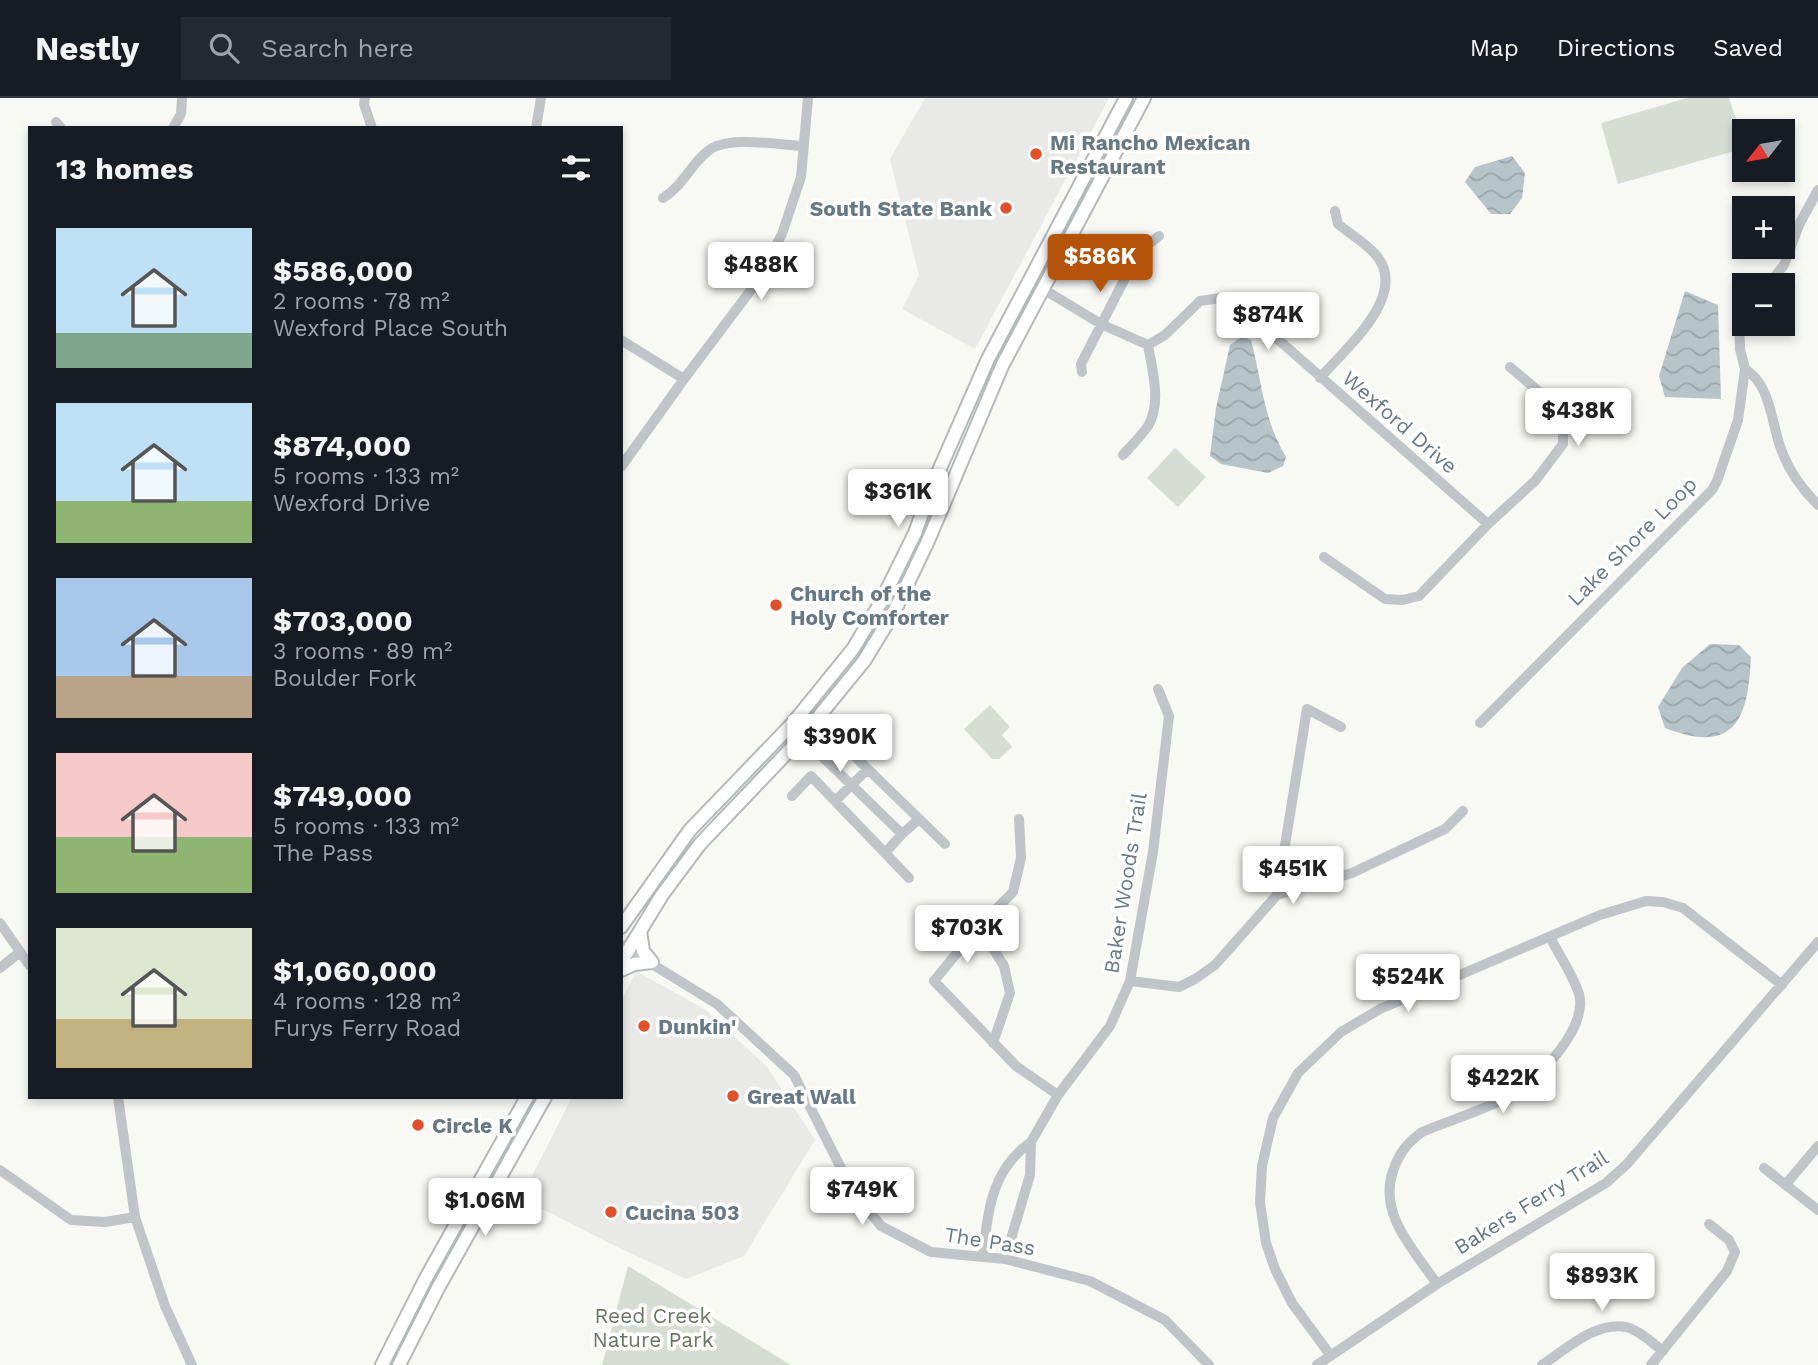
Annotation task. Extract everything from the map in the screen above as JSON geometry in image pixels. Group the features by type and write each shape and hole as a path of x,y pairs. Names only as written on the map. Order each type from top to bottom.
{"main road":[{"path":"623,924 690,830 793,723 843,663 860,637 881,602 915,533 930,491 988,359 1126,98"},
{"path":"623,953 700,844 802,737 864,661 894,612 928,541 1002,366 1144,98"},
{"path":"640,930 643,951 652,962"},
{"path":"623,969 634,964 652,962"},
{"path":"382,1365 426,1278 526,1099"},
{"path":"399,1365 438,1288 544,1099"},
{"path":"482,1178 496,1186"}],"street":[{"path":"174,126 181,114 182,98"},
{"path":"365,98 370,126"},
{"path":"536,126 541,98"},
{"path":"623,464 754,286 782,234 801,177 808,98"},
{"path":"663,198 676,191 708,150 729,142 804,146"},
{"path":"1778,273 1784,265 1799,225 1818,190"},
{"path":"1320,378 1377,312 1387,291 1386,271 1376,254 1338,224 1335,211"},
{"path":"1082,372 1081,364 1139,251 1159,236"},
{"path":"1043,289 1101,324 1148,345 1155,385 1154,406 1149,424 1123,455"},
{"name":"Wexford Drive","path":"1148,345 1166,335 1200,301 1220,298 1248,313 1488,524"},
{"name":"Lake Shore Loop","path":"1480,723 1712,490 1738,420 1745,369 1740,336"},
{"path":"623,341 684,379"},
{"path":"1324,557 1385,598 1402,600 1419,597 1488,524 1535,481 1563,444 1563,424 1557,407 1510,367"},
{"path":"1745,369 1756,375 1765,394 1780,447 1804,491 1818,505"},
{"name":"Baker Woods Trail","path":"983,1256 988,1213 999,1179 1010,1158 1031,1142 1058,1095 1110,1026 1130,981 1153,852 1169,716 1158,689"},
{"path":"1277,895 1307,709 1341,727"},
{"path":"861,724 843,745 945,844"},
{"path":"802,737 902,834"},
{"path":"835,801 868,769"},
{"path":"792,796 811,776 909,878"},
{"path":"1130,981 1179,987 1195,979 1215,965 1277,895 1352,873 1445,830 1463,811"},
{"path":"885,853 919,819"},
{"path":"1019,819 1021,858 1013,892 979,926 934,981 1016,1066 1058,1095"},
{"path":"1331,1356 1292,1303 1275,1269 1266,1243 1260,1202 1262,1166 1273,1118 1298,1073 1341,1032 1380,1009 1600,915 1646,901 1663,902 1683,908 1782,985"},
{"path":"0,923 28,963"},
{"path":"979,926 1004,966 1010,993 993,1043"},
{"path":"1437,1284 1400,1231 1389,1206 1389,1182 1398,1155 1409,1142 1422,1132 1514,1094 1535,1079 1571,1035 1579,1018 1579,996 1550,937"},
{"name":"Bakers Ferry Trail","path":"1317,1365 1437,1284 1583,1198 1628,1164 1818,942"},
{"path":"0,968 20,952"},
{"name":"The Pass","path":"623,953 652,962 717,1004 794,1075 852,1190 881,1226 931,1252 1005,1259 1090,1281 1166,1320 1209,1365"},
{"path":"118,1099 135,1217 165,1306 192,1365"},
{"name":"Baker Woods Trail","path":"1005,1259 1030,1175 1031,1142"},
{"path":"1786,1184 1818,1146"},
{"path":"1765,1168 1818,1210"},
{"path":"0,1170 71,1220 105,1222 135,1217"},
{"path":"1651,1365 1727,1270 1735,1252 1729,1240 1709,1224"},
{"path":"1542,1365 1588,1334 1607,1327 1626,1327 1663,1351"}],"shaded area":[{"path":"925,98 1109,98 975,349 902,309 919,275 890,159"},
{"path":"636,971 706,1010 767,1067 815,1140 744,1256 686,1279 521,1198 571,1099 623,1099 623,997"}],"green space":[{"path":"1687,98 1729,98 1736,119 1732,119 1732,152 1618,184 1601,123"},
{"path":"1175,448 1206,477 1178,507 1147,478"},
{"path":"990,705 1010,727 1002,735 1012,747 999,759 992,759 964,729"},
{"name":"Reed Creek Nature Park","path":"628,1266 791,1365 602,1365"}],"water":[{"path":"1512,156 1525,173 1522,198 1510,214 1491,214 1465,182 1475,167"},
{"path":"1685,291 1718,305 1721,399 1665,397 1659,376"},
{"path":"1242,336 1251,340 1272,428 1286,457 1283,466 1268,473 1221,464 1210,456 1216,408 1230,345"},
{"path":"1710,644 1739,645 1751,657 1746,698 1741,714 1733,726 1722,734 1708,737 1665,728 1658,707 1682,668"}],"place":[{"name":"Mi Rancho Mexican Restaurant","path":"1036,154"},
{"name":"South State Bank","path":"1006,208"},
{"name":"Church of the Holy Comforter","path":"776,605"},
{"name":"Dunkin'","path":"644,1026"},
{"name":"Great Wall","path":"733,1096"},
{"name":"Circle K","path":"418,1125"},
{"name":"Cucina 503","path":"611,1212"}]}
